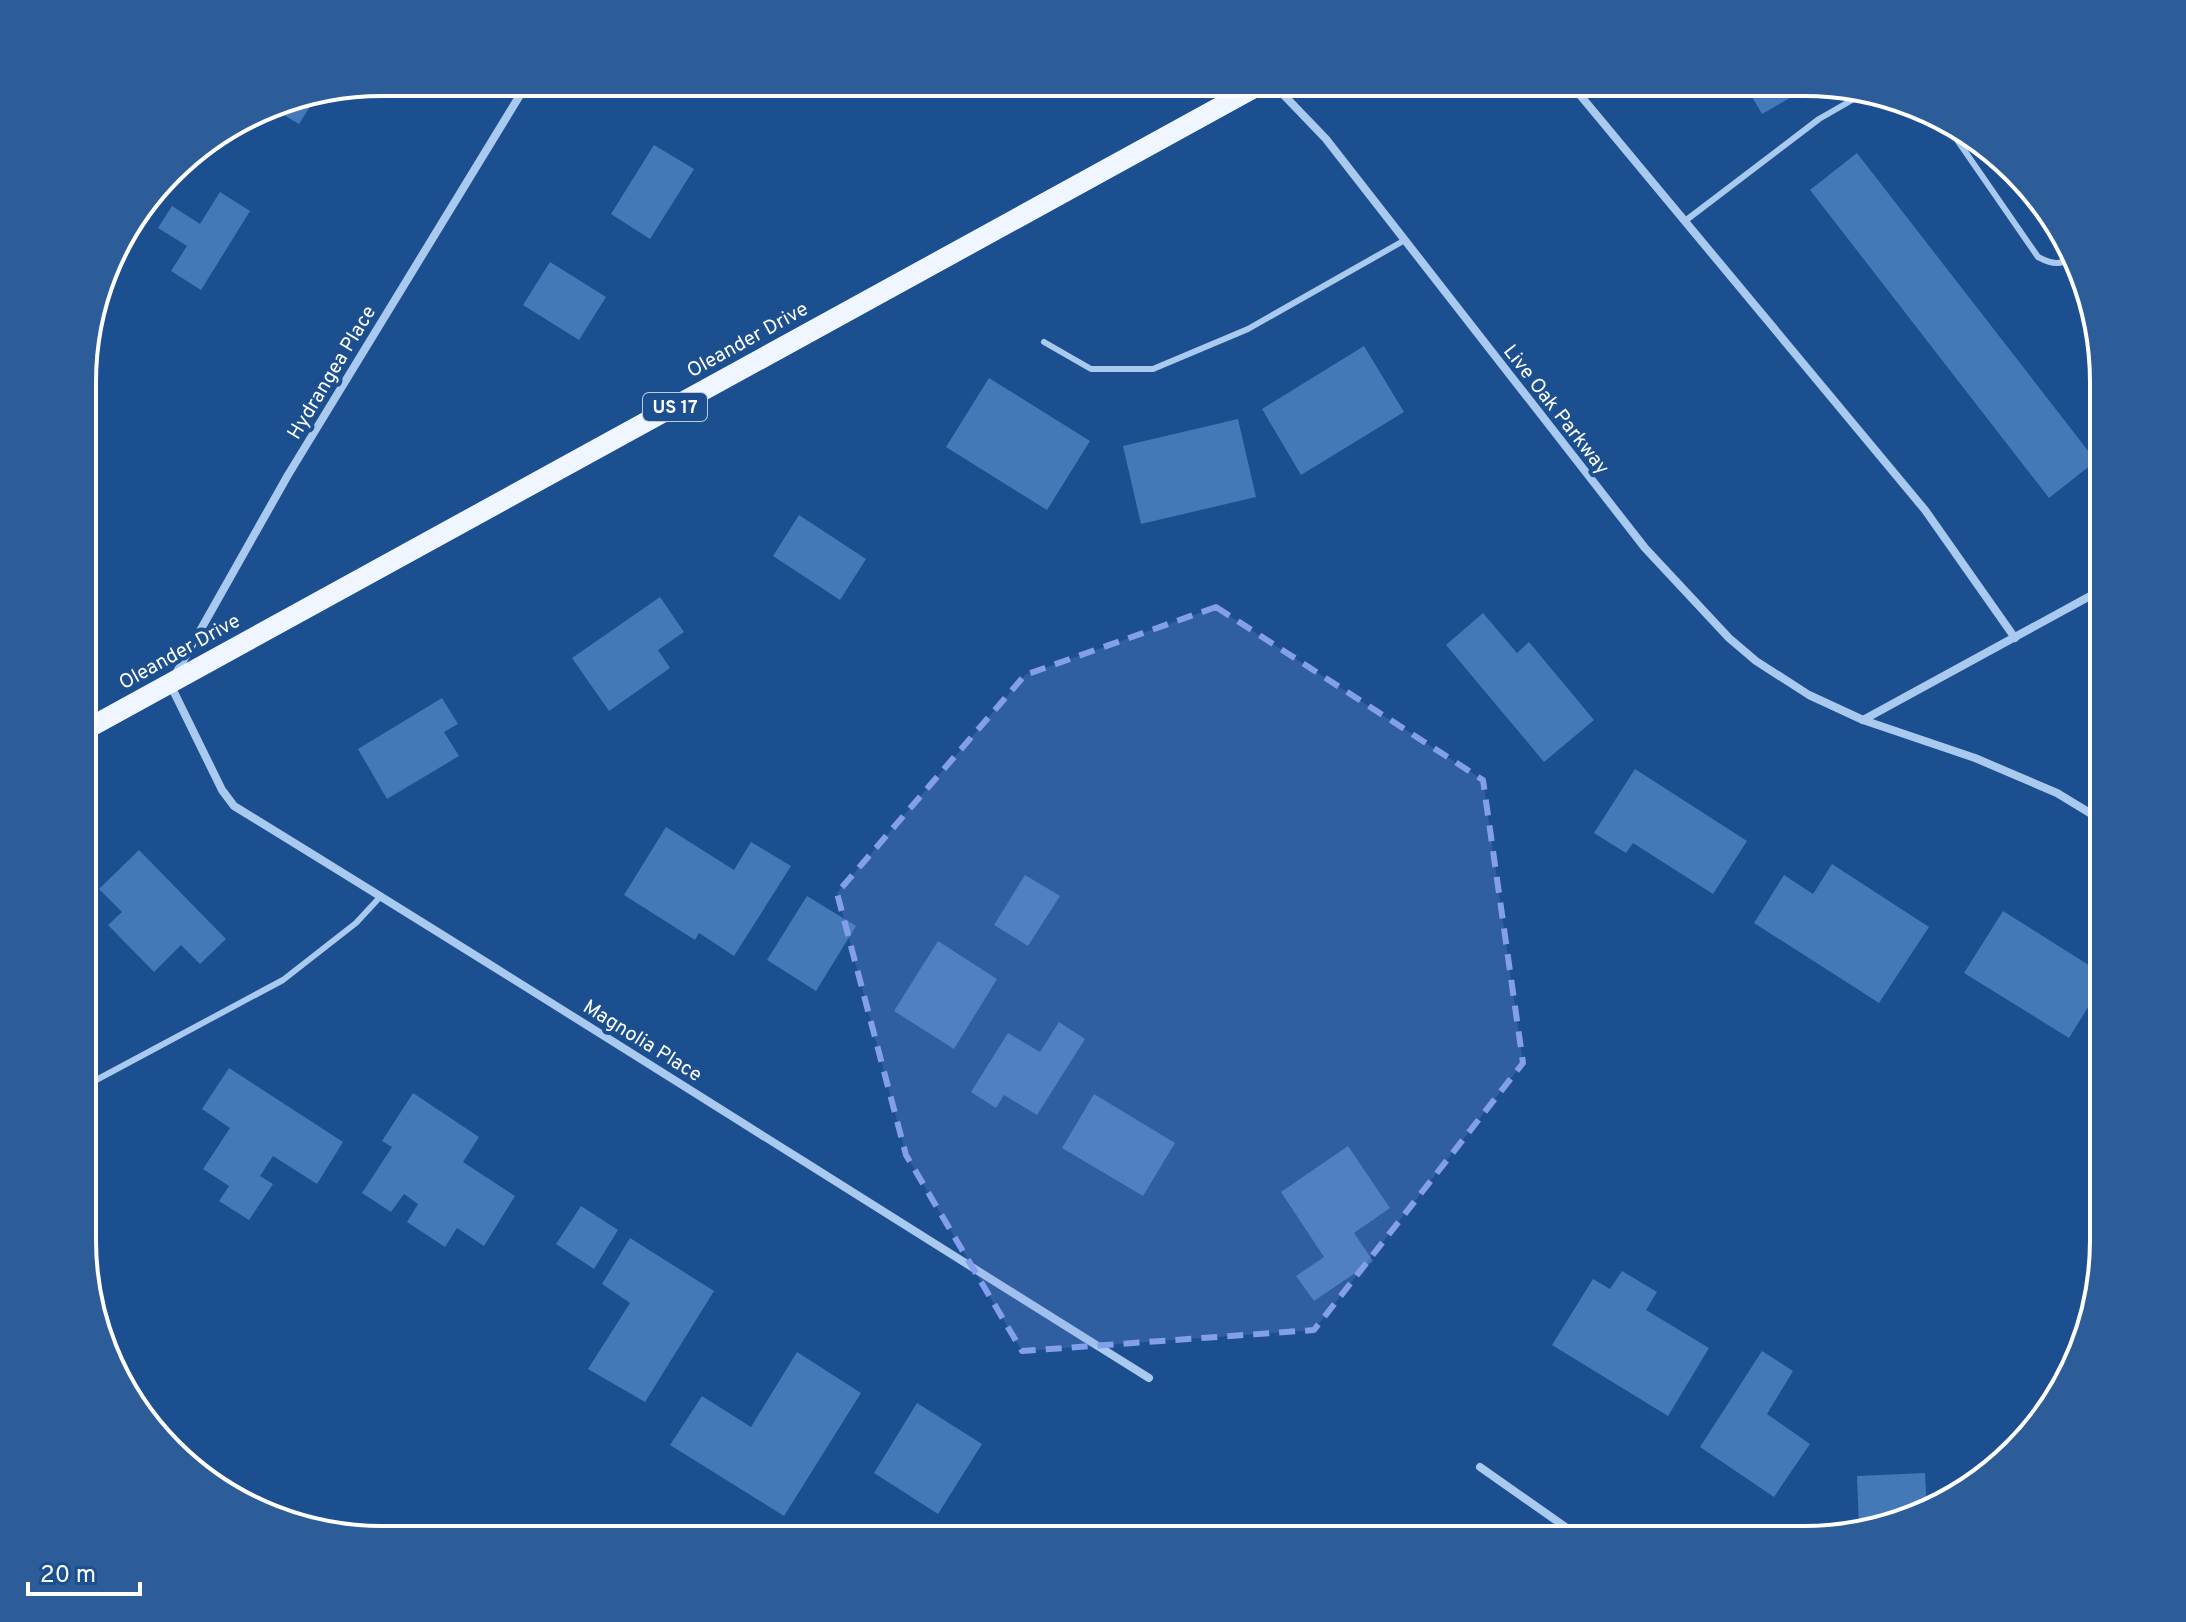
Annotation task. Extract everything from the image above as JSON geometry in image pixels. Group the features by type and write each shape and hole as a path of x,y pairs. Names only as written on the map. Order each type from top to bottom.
{"main road":[{"name":"Oleander Drive","path":"96,724 1238,96"}],"street":[{"name":"Hydrangea Place","path":"170,684 288,475 519,96"},
{"name":"Live Oak Parkway","path":"1285,96 1326,139 1645,548 1729,638 1756,661 1809,695 1863,720 1975,758 2057,793 2090,813"},
{"path":"1581,96 1925,510 2015,638"},
{"path":"1863,720 2089,597"},
{"name":"Magnolia Place","path":"170,684 222,790 234,806 1149,1378"},
{"path":"1480,1467 1564,1526"}],"lane":[{"path":"1685,221 1819,119 1852,100"},
{"path":"1958,141 2038,257 2052,264 2064,263"},
{"path":"1044,342 1091,369 1153,369 1248,329 1405,240"},
{"path":"97,1080 283,980 356,923 381,896"}],"highlighted area":[{"path":"1216,607 1483,780 1523,1063 1314,1330 1022,1351 906,1155 837,893 1025,675"}],"building":[{"path":"1752,96 1793,96 1762,114"},
{"path":"311,105 299,124 282,114"},
{"path":"654,145 694,169 650,239 611,214"},
{"path":"1857,153 2089,452 2089,466 2049,498 1810,190"},
{"path":"220,192 250,211 201,290 171,271 187,246 158,228 172,206 200,224"},
{"path":"550,262 606,297 579,340 523,305"},
{"path":"1364,346 1404,412 1301,475 1262,409"},
{"path":"989,378 1090,441 1047,510 946,447"},
{"path":"1238,419 1256,497 1141,524 1123,446"},
{"path":"799,515 866,559 840,600 773,556"},
{"path":"660,597 684,632 658,650 670,668 609,711 572,658"},
{"path":"1483,613 1517,653 1529,642 1594,720 1544,762 1446,645"},
{"path":"442,698 458,724 444,732 459,756 387,799 358,749"},
{"path":"1635,769 1747,841 1713,894 1633,843 1626,853 1594,833"},
{"path":"666,827 734,870 751,842 791,866 734,956 699,933 695,940 624,895"},
{"path":"139,850 226,939 200,964 181,945 154,972 108,925 122,912 99,889"},
{"path":"1832,864 1929,927 1879,1003 1754,923 1784,875 1813,894"},
{"path":"1025,875 1060,896 1028,946 994,925"},
{"path":"807,896 856,926 816,991 767,960"},
{"path":"2003,911 2090,966 2090,1004 2069,1038 1964,973"},
{"path":"938,941 997,979 954,1049 894,1011"},
{"path":"1059,1022 1085,1039 1037,1115 1004,1095 996,1108 971,1092 1008,1033 1040,1052"},
{"path":"229,1068 343,1142 317,1184 273,1156 260,1176 273,1184 249,1220 219,1201 229,1186 203,1169 230,1128 202,1109"},
{"path":"413,1093 479,1137 463,1162 515,1196 484,1246 457,1228 445,1247 407,1222 418,1204 404,1194 391,1212 362,1193 392,1147 382,1141"},
{"path":"1094,1094 1175,1143 1143,1196 1062,1148"},
{"path":"1348,1146 1390,1208 1354,1233 1373,1261 1314,1301 1296,1276 1324,1257 1281,1192"},
{"path":"581,1206 618,1230 594,1269 556,1244"},
{"path":"630,1238 714,1291 645,1402 588,1369 630,1303 602,1284"},
{"path":"1622,1271 1657,1292 1646,1310 1709,1348 1668,1416 1552,1345 1593,1279 1610,1289"},
{"path":"1762,1351 1793,1371 1767,1414 1810,1444 1774,1497 1700,1447"},
{"path":"797,1352 861,1393 784,1516 670,1445 702,1396 751,1427"},
{"path":"917,1403 982,1444 938,1514 874,1473"},
{"path":"1925,1473 1926,1499 1859,1521 1857,1476"}]}
